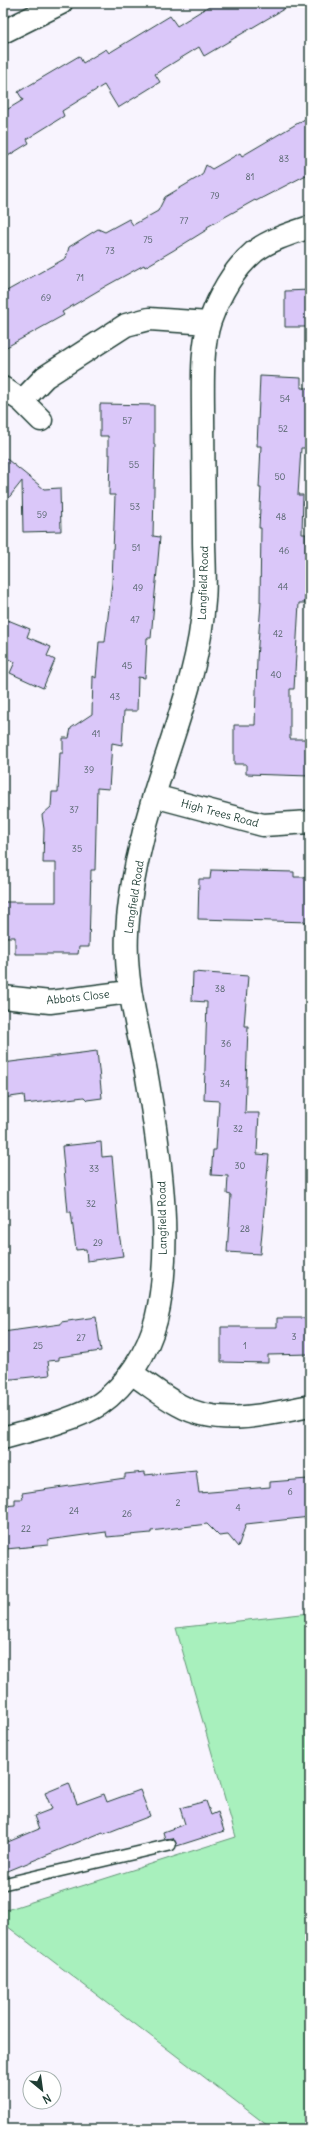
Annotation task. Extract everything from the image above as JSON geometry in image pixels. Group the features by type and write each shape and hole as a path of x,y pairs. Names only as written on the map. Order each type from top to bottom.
{"street":[{"path":"3,32 61,3"},
{"name":"Langfield Road","path":"3,1438 62,1420 99,1404 131,1373 149,1341 156,1320 161,1289 164,1245 161,1175 149,1087 130,992 127,934 136,874 154,796 188,687 199,643 204,600 203,369 209,323 230,278 255,252 289,234 310,227"},
{"path":"22,402 45,378 126,325 149,319 209,323"},
{"path":"3,388 22,402 41,420"},
{"name":"High Trees Road","path":"154,796 263,825 310,822"},
{"name":"Abbots Close","path":"3,997 50,1002 130,992"},
{"path":"131,1373 180,1406 207,1415 248,1418 310,1406"}],"lane":[{"path":"3,1884 170,1845"}],"green space":[{"path":"310,1613 310,2129 272,2129 3,1923 3,1911 236,1837 176,1628"}],"building":[{"path":"214,3 294,3 204,56 199,47 155,74 160,82 118,108 104,85 62,111 64,116 27,139 29,143 3,159 3,112 23,100 18,92 79,56 83,63 106,49 109,53 170,16 177,26"},
{"path":"310,116 310,173 256,201 255,200 207,227 208,229 174,250 145,267 144,265 106,286 62,312 64,315 3,349 3,293 66,258 69,247 98,229 105,232 129,219 133,225 158,211 165,197 202,175 206,165 212,169 240,153 242,156"},
{"path":"310,290 310,327 285,327 285,291"},
{"path":"260,376 301,378 301,388 310,388 310,448 301,448 298,495 303,495 302,534 306,534 305,603 299,603 294,689 290,689 290,739 310,739 310,776 246,774 246,764 234,764 234,725 255,725 257,659 261,602 261,528 259,528 261,488 259,488 261,446 257,446"},
{"path":"100,404 154,405 155,444 153,536 160,537 151,638 147,638 145,678 138,677 137,711 124,711 122,745 112,743 109,789 97,788 95,870 91,870 89,947 79,947 78,954 15,954 15,937 3,937 3,902 56,902 56,863 43,863 44,829 42,815 51,807 52,792 58,792 60,753 63,753 63,738 69,738 71,728 92,714 93,676 96,678 99,642 105,642 112,583 115,495 109,495 110,454 108,454 108,436 100,436"},
{"path":"3,456 44,489 60,488 61,531 23,532 22,481 3,505"},
{"path":"3,618 30,629 27,637 51,647 47,656 55,660 43,688 10,673 15,662 3,657"},
{"path":"211,870 294,872 294,877 310,877 310,922 198,919 199,879 210,879"},
{"path":"193,972 248,976 244,1026 248,1026 245,1113 259,1113 257,1154 269,1155 260,1254 227,1252 231,1195 227,1194 228,1176 211,1175 213,1150 216,1150 219,1101 204,1100 207,1002 192,1001"},
{"path":"97,1051 102,1098 87,1100 84,1097 25,1104 24,1095 3,1098 3,1063"},
{"path":"101,1142 102,1157 112,1156 119,1234 123,1256 87,1261 86,1249 76,1250 71,1212 68,1212 62,1146"},
{"path":"96,1317 101,1351 59,1357 59,1360 48,1361 50,1375 3,1380 3,1332 61,1324 61,1322"},
{"path":"277,1318 310,1318 310,1354 268,1355 268,1363 221,1362 221,1327 277,1327"},
{"path":"196,1470 199,1493 270,1487 270,1482 308,1479 310,1517 246,1524 238,1547 228,1535 219,1536 207,1524 151,1531 151,1533 107,1537 106,1532 48,1540 48,1545 6,1549 3,1506 15,1505 15,1499 23,1499 22,1493 125,1478 125,1474 145,1472 145,1475"},
{"path":"69,1783 77,1804 104,1794 107,1802 140,1790 150,1816 104,1834 103,1832 3,1873 3,1844 39,1829 34,1816 52,1809 45,1793"},
{"path":"206,1801 211,1815 218,1812 224,1831 177,1846 172,1838 165,1839 163,1832 185,1824 180,1808"}]}
